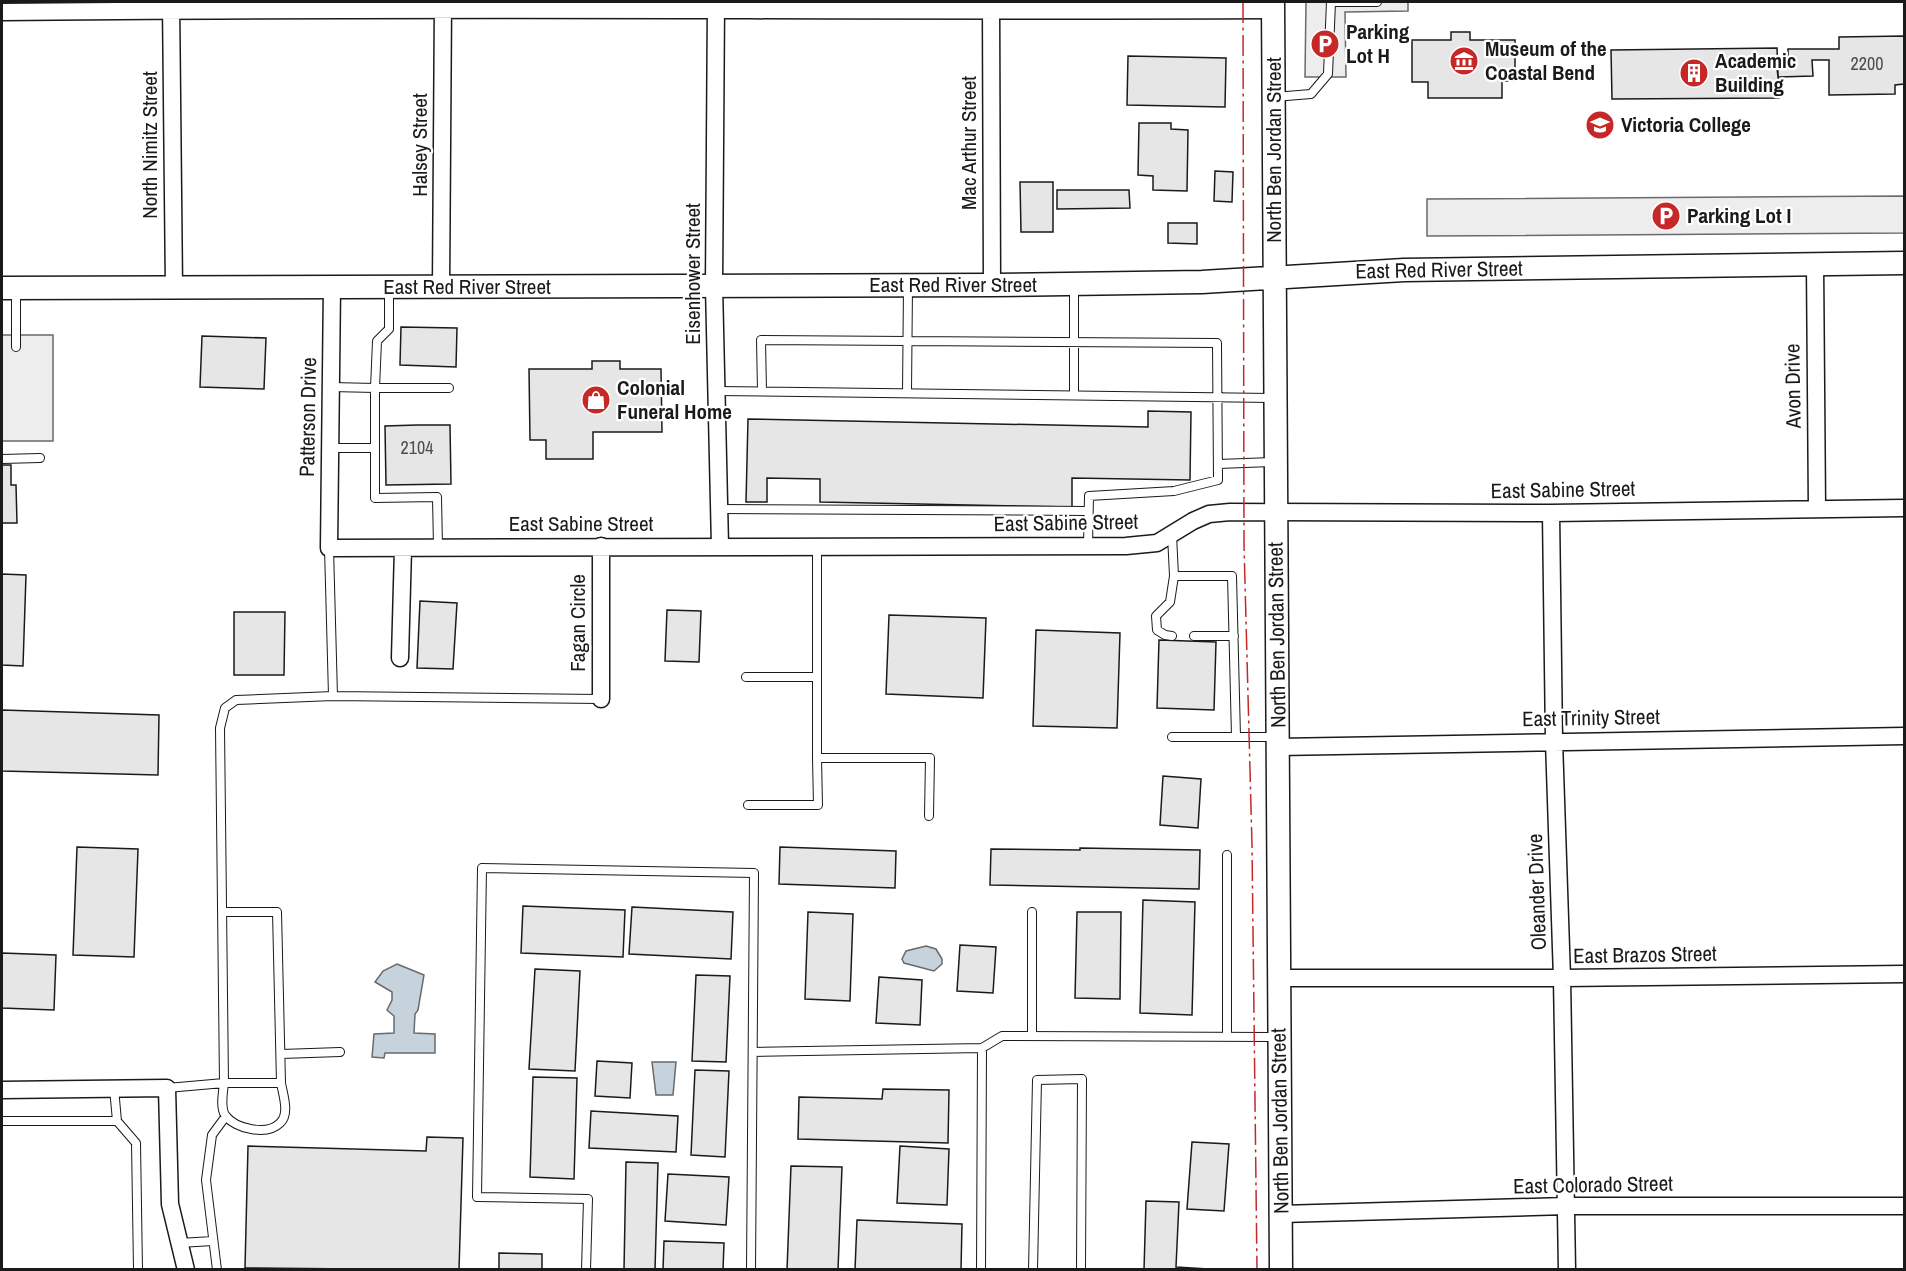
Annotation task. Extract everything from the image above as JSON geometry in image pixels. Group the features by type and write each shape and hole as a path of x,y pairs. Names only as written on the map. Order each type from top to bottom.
{"street":[{"name":"Eisenhower Street","path":"716,5 714,286 720,546"},
{"path":"2,12 171,6 1273,6"},
{"name":"North Nimitz Street","path":"171,6 174,289"},
{"name":"Halsey Street","path":"441,288 443,6"},
{"name":"Mac Arthur Street","path":"991,6 992,285"},
{"name":"North Ben Jordan Street","path":"1273,6 1281,1269"},
{"name":"East Red River Street","path":"9,288 1074,284 1202,282 1404,270 1905,263"},
{"name":"Avon Drive","path":"1815,264 1817,509"},
{"name":"Patterson Drive","path":"329,548 332,286"},
{"name":"East Sabine Street","path":"329,548 1088,546 1157,543 1209,514 1230,512 1551,513 1905,508"},
{"name":"Oleander Drive","path":"1551,513 1554,741 1562,978 1567,1269"},
{"name":"Fagan Circle","path":"601,546 601,699"},
{"path":"400,658 403,548"},
{"name":"East Trinity Street","path":"1278,742 1905,736"},
{"name":"East Brazos Street","path":"1278,978 1562,978 1905,974"},
{"path":"2,1090 167,1088 170,1204 186,1269"},
{"name":"East Colorado Street","path":"1281,1214 1566,1206 1905,1206"}],"lane":[{"path":"1273,97 1311,94 1328,74 1331,2 1377,2"},
{"path":"1074,284 1074,394"},
{"path":"908,285 908,392"},
{"path":"389,287 389,330 376,341 375,498 437,497 438,547"},
{"path":"9,288 16,347"},
{"path":"762,390 761,340 1217,343 1218,480 1174,491 1089,496 1088,546"},
{"path":"331,387 449,388"},
{"path":"716,391 1276,398"},
{"path":"330,447 375,448"},
{"path":"2,459 40,458"},
{"path":"1218,464 1276,462"},
{"path":"719,509 1088,511"},
{"path":"1172,535 1174,576 1170,602 1156,616 1157,630 1172,636"},
{"path":"329,548 333,696"},
{"path":"747,805 818,806 817,548"},
{"path":"1174,576 1232,576 1236,737"},
{"path":"1194,636 1234,636"},
{"path":"746,677 816,677"},
{"path":"222,912 277,912 281,1083 286,1112 280,1123 268,1129 239,1127 226,1116 223,1109 220,728 225,708 236,700 333,696 601,699"},
{"path":"1172,737 1236,737 1278,742"},
{"path":"818,758 930,758 929,816"},
{"path":"1227,855 1227,1037"},
{"path":"586,1269 588,1199 477,1197 482,868 754,873 751,1269"},
{"path":"1032,912 1032,1036"},
{"path":"753,1052 982,1048 1002,1036 1279,1037"},
{"path":"981,1269 982,1048"},
{"path":"281,1054 340,1053"},
{"path":"1033,1269 1037,1080 1082,1079 1081,1269"},
{"path":"167,1088 224,1083 281,1083"},
{"path":"114,1088 117,1121 136,1143 138,1269"},
{"path":"217,1269 206,1180 212,1135 226,1116"},
{"path":"2,1121 117,1121"},
{"path":"179,1243 213,1241"}],"shaded area":[{"name":"Parking Lot H","path":"1306,2 1408,2 1408,11 1345,12 1346,77 1305,77"},
{"name":"Parking Lot I","path":"1904,196 1904,233 1427,236 1427,199"},
{"path":"2,335 53,335 53,441 2,441"},
{"path":"926,946 936,949 942,959 942,964 934,971 904,963 902,959 906,951"},
{"path":"397,964 424,975 418,1010 415,1014 414,1033 435,1034 435,1053 385,1053 384,1058 372,1057 374,1034 394,1033 394,1016 387,1010 392,1000 392,992 375,982 383,971"},
{"path":"652,1062 676,1062 673,1095 656,1095"}],"building":[{"name":"Museum of the Coastal Bend","path":"1451,32 1470,32 1470,40 1515,40 1515,81 1502,81 1502,98 1428,98 1428,82 1412,82 1412,40 1451,40"},
{"path":"1904,36 1904,84 1895,85 1895,94 1829,95 1829,60 1812,60 1813,76 1778,77 1777,68 1788,68 1788,49 1839,49 1839,37"},
{"name":"Academic Building","path":"1777,48 1779,98 1612,99 1611,50"},
{"path":"1128,56 1226,58 1225,107 1127,105"},
{"path":"1139,123 1171,123 1171,129 1188,130 1187,191 1153,190 1153,176 1138,175"},
{"path":"1215,171 1233,172 1232,202 1214,201"},
{"path":"1020,182 1053,182 1053,232 1021,232"},
{"path":"1057,190 1129,190 1130,208 1057,209"},
{"path":"1168,223 1197,223 1197,244 1168,243"},
{"path":"401,327 457,328 456,367 400,365"},
{"path":"202,336 266,338 264,389 200,387"},
{"name":"Colonial Funeral Home","path":"592,361 620,361 620,369 661,369 662,432 593,432 593,459 546,459 546,440 530,440 529,369 592,369"},
{"path":"1148,411 1191,412 1190,480 1072,478 1072,507 820,502 820,479 767,478 767,502 746,502 748,419 1148,427"},
{"path":"450,425 451,484 386,485 385,426"},
{"path":"2,465 11,465 11,485 16,485 17,523 2,523"},
{"path":"2,574 26,575 23,666 2,665"},
{"path":"420,601 457,603 453,669 417,668"},
{"path":"667,610 701,611 699,662 665,661"},
{"path":"234,612 285,612 284,675 234,675"},
{"path":"889,615 986,618 983,698 886,694"},
{"path":"1036,630 1120,633 1117,728 1033,726"},
{"path":"1159,640 1216,642 1214,710 1157,708"},
{"path":"2,710 159,715 158,775 2,771"},
{"path":"1163,776 1201,779 1198,828 1160,825"},
{"path":"77,847 138,849 134,957 73,955"},
{"path":"780,847 896,851 895,888 779,884"},
{"path":"1080,848 1200,850 1199,889 990,885 991,849 1080,850"},
{"path":"1143,900 1195,902 1192,1015 1140,1013"},
{"path":"523,906 625,910 623,957 521,953"},
{"path":"632,907 733,912 731,959 629,954"},
{"path":"808,912 853,914 850,1001 805,999"},
{"path":"1077,912 1121,912 1120,999 1075,998"},
{"path":"960,945 996,947 993,993 957,991"},
{"path":"2,953 56,955 54,1010 2,1008"},
{"path":"535,969 580,971 575,1071 529,1069"},
{"path":"696,975 730,976 726,1062 692,1061"},
{"path":"879,977 922,980 920,1025 876,1023"},
{"path":"597,1061 632,1063 630,1098 595,1096"},
{"path":"695,1070 729,1071 725,1157 691,1155"},
{"path":"533,1077 577,1078 574,1179 530,1177"},
{"path":"883,1089 949,1090 948,1143 798,1139 799,1097 882,1099"},
{"path":"591,1111 678,1116 676,1152 589,1148"},
{"path":"427,1137 463,1138 459,1270 245,1268 248,1146 426,1151"},
{"path":"1192,1142 1229,1144 1224,1211 1187,1209"},
{"path":"900,1146 949,1149 947,1205 897,1203"},
{"path":"626,1162 658,1163 655,1270 624,1270"},
{"path":"791,1166 842,1167 838,1270 787,1270"},
{"path":"668,1174 729,1177 726,1225 665,1221"},
{"path":"1146,1201 1179,1202 1176,1267 1225,1270 1144,1270"},
{"path":"857,1220 962,1224 961,1270 855,1270"},
{"path":"664,1241 724,1243 723,1270 663,1270"},
{"path":"499,1253 542,1254 542,1270 499,1270"}],"power":[{"path":"1243,2 1244,545 1252,845 1257,1270"}],"place":[{"name":"Parking Lot H","path":"1325,44"},
{"name":"Museum of the Coastal Bend","path":"1464,61"},
{"name":"Academic Building","path":"1694,73"},
{"name":"Victoria College","path":"1600,125"},
{"name":"Parking Lot I","path":"1666,216"},
{"name":"Colonial Funeral Home","path":"596,400"}]}
